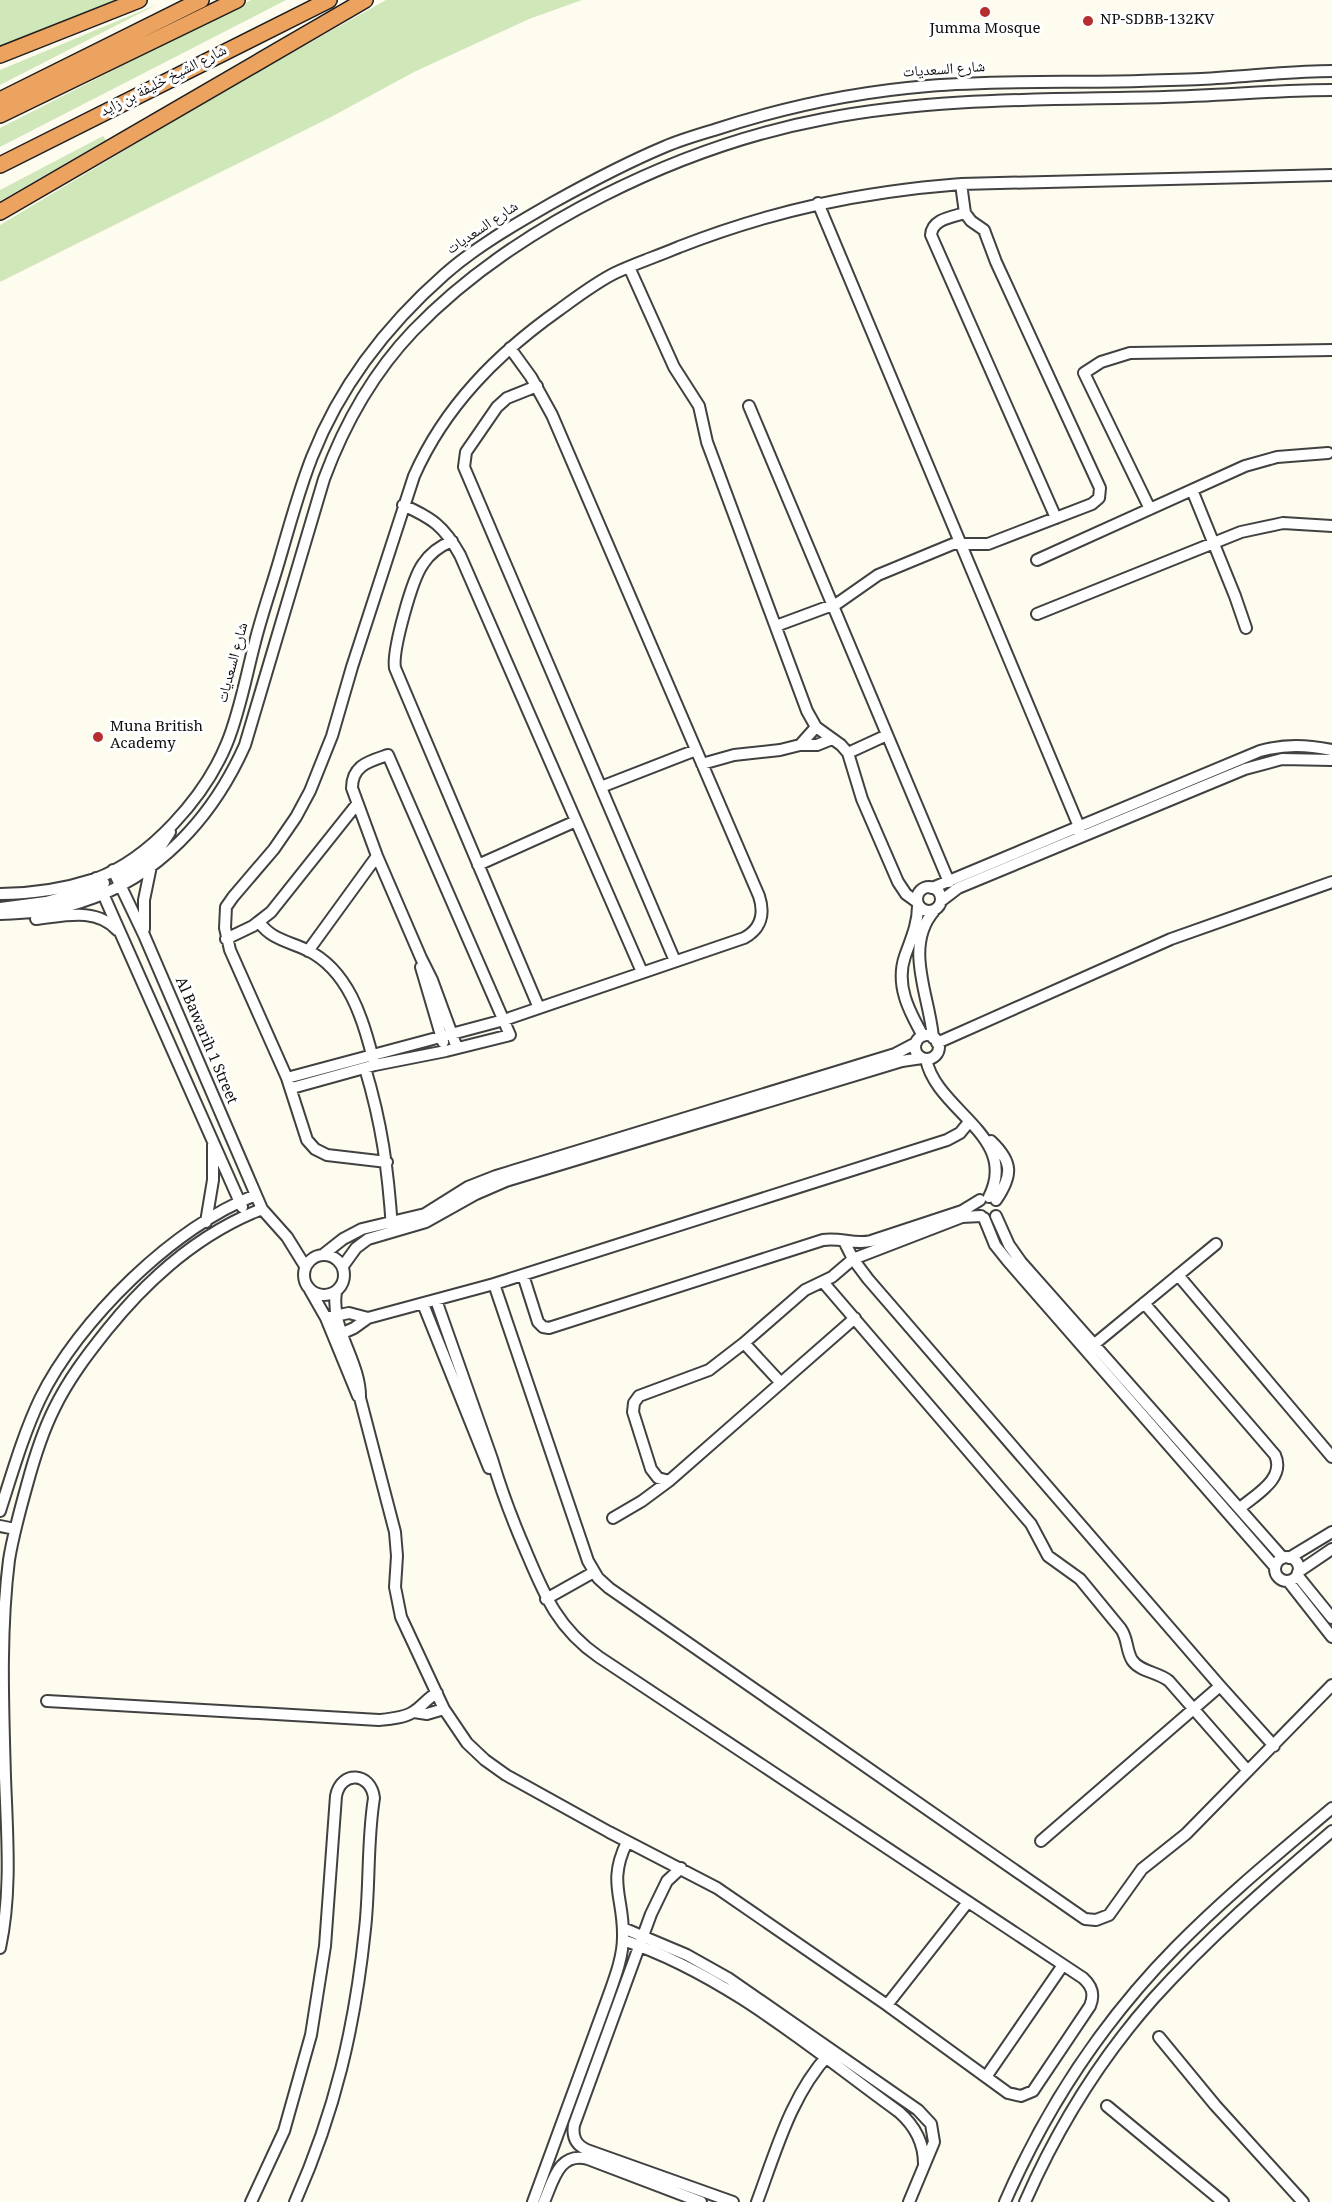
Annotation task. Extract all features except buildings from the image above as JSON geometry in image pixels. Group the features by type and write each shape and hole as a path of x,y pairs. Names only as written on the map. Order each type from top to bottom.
{"highway":[{"path":"0,56 139,0"},
{"path":"0,100 201,0"},
{"path":"0,115 237,0"},
{"name":"شارع الشيخ خليفة بن زايد","path":"0,165 329,0"},
{"path":"0,212 365,0"}],"street":[{"name":"شارع السعديات","path":"117,878 159,849 168,838 171,827 203,787 225,747 302,485 338,403 360,368 398,320 446,273 480,246 517,222 573,191 669,145 749,118 807,103 866,93 931,86 1203,79 1295,71 1332,71"},
{"path":"0,908 46,902 100,886 151,866 188,835 206,813 245,745 324,479 358,404 412,332 497,259 586,205 689,157 765,132 822,119 882,109 937,104 1208,97 1296,90 1332,90"},
{"path":"387,1162 334,1156 315,1149 304,1135 289,1083 226,939 226,907 286,833 310,791 329,745 403,505 420,462 444,421 473,384 510,348 603,280 628,267 719,232 818,203 881,192 962,184 1332,175"},
{"path":"776,626 833,605 849,597 878,575 949,546 962,543 977,546 988,544 1095,503 1101,495 1100,488 996,262 986,234 981,227 970,221 965,213 962,184"},
{"path":"818,203 1082,832"},
{"path":"965,213 936,223 931,235 1056,518"},
{"path":"628,267 674,367 699,406 707,442 803,703 816,727 848,753 862,799 898,882 906,894 925,911 934,911"},
{"path":"289,1083 372,1054 504,1020 749,936 757,928 762,913 759,896 552,415 537,386 510,348"},
{"path":"1150,509 1084,373 1101,362 1130,353 1332,350"},
{"path":"537,386 513,395 497,407 466,452 464,466 675,961"},
{"path":"749,406 949,882"},
{"path":"1037,560 1261,460 1294,454 1328,453"},
{"path":"1192,490 1246,628"},
{"path":"403,505 430,517 443,528 452,541 642,972"},
{"path":"1037,614 1241,532 1269,525 1297,523 1332,526"},
{"path":"452,541 437,548 420,567 395,652 394,663 398,679 538,1008"},
{"path":"800,745 816,727"},
{"path":"848,753 887,735"},
{"path":"702,764 734,755 780,750 800,745 817,745 832,739"},
{"path":"707,1115 902,1061 932,1058 937,1053 927,1040 905,999 902,982 903,965 915,929 920,890 949,882 1082,832 1243,764 1260,751 1285,746 1310,746 1332,750"},
{"path":"601,787 696,750"},
{"path":"289,1083 452,1050 510,1035 388,756 366,763 357,770 352,784 357,804 377,856 421,958 423,976 452,1050"},
{"path":"1243,764 1282,759 1332,760"},
{"path":"226,939 259,922 271,912 357,804"},
{"path":"478,864 576,821"},
{"path":"1036,850 958,888 941,901 925,925 919,950 920,970 930,1010 927,1040 916,1053 924,1059 936,1086 979,1131 990,1148 995,1161 995,1183 988,1199 978,1210 1001,1252 1286,1558 1298,1564 1295,1576 1332,1637"},
{"path":"308,951 377,856"},
{"path":"144,935 144,900 151,866"},
{"path":"0,914 49,910 80,903 100,886 117,878"},
{"name":"Al Bawarih 1 Street","path":"117,878 144,935 262,1209 294,1246 305,1266"},
{"path":"343,1266 351,1253 362,1243 424,1214 478,1183 707,1115 896,1054 1155,945 1332,882"},
{"path":"0,894 100,886"},
{"path":"100,886 245,1215"},
{"path":"932,888 939,892 941,901"},
{"path":"0,920 88,915 107,921 123,940"},
{"path":"259,922 277,940 308,951 324,962 348,990 360,1014 372,1054 370,1067 387,1162 392,1227"},
{"path":"339,1335 368,1318 494,1284 947,1140 960,1133 969,1122"},
{"path":"206,1221 213,1180 212,1139"},
{"path":"0,1511 24,1439 41,1398 90,1322 133,1279 177,1241 239,1201 256,1195"},
{"path":"669,1481 658,1478 652,1472 633,1412 634,1403 643,1394 709,1370 805,1290 832,1277 853,1258 962,1216 990,1219 996,1216 1000,1208 988,1199"},
{"path":"523,1275 538,1322 543,1327 549,1328 823,1240 834,1239 858,1244 871,1242 962,1211 988,1199"},
{"path":"0,1948 8,1895 3,1622 9,1560 33,1463 54,1408 70,1380 122,1313 170,1266 198,1243 245,1215 262,1209"},
{"path":"996,1216 1015,1254 1275,1568"},
{"path":"339,1335 326,1318 304,1278 305,1266 313,1258 324,1254 362,1229 392,1227"},
{"path":"844,1242 876,1288 1274,1746"},
{"path":"1090,1347 1216,1244"},
{"path":"309,1288 319,1295 330,1295 340,1288 345,1278 343,1266 336,1257 324,1254"},
{"path":"1178,1275 1332,1457"},
{"path":"823,1282 1031,1524 1048,1556 1085,1584 1127,1637 1129,1653 1134,1662 1142,1669 1164,1677 1248,1771"},
{"path":"494,1284 588,1561 594,1572 609,1588 1085,1919 1096,1920 1108,1915 1142,1869 1179,1840 1332,1685"},
{"path":"336,1292 335,1304 339,1335 350,1378 360,1398 395,1532 397,1556 395,1587 398,1607 404,1627 444,1709 467,1743 495,1768 627,1842 717,1888 887,2005 1008,2093 1017,2096 1026,2095 1036,2088 1090,2006 1093,1997 1092,1988 1087,1981 588,1650 569,1632 546,1599 456,1376 423,1304"},
{"path":"436,1300 456,1376"},
{"path":"1144,1303 1275,1455 1278,1470 1274,1479 1240,1508"},
{"path":"326,1318 337,1314 356,1314 368,1318"},
{"path":"613,1518 642,1501 669,1481 855,1318"},
{"path":"744,1343 781,1383"},
{"path":"0,1526 15,1529"},
{"path":"1332,1532 1277,1562 1275,1574 1279,1579 1295,1576 1332,1549"},
{"path":"546,1599 594,1572"},
{"path":"1311,1602 1332,1618"},
{"path":"1041,1840 1220,1686"},
{"path":"414,1712 426,1699 437,1693"},
{"path":"47,1701 370,1720 388,1719 414,1712 427,1714 444,1709"},
{"path":"251,2202 284,2131 311,2035 325,1946 336,1796 344,1781 356,1777 367,1782 374,1791 374,1798 369,1838 367,1912 353,2019 345,2059 329,2113 295,2202"},
{"path":"1005,2202 1029,2150 1066,2087 1108,2026 1142,1985 1175,1948 1216,1908 1332,1808"},
{"path":"1025,2202 1035,2178 1075,2105 1111,2052 1152,2001 1229,1921 1332,1831"},
{"path":"533,2202 607,2000 623,1940 616,1883 620,1858 627,1842"},
{"path":"681,1868 664,1885 641,1941 574,2125 575,2140 587,2150 733,2202"},
{"path":"887,2005 968,1902"},
{"path":"623,1928 641,1941 722,1986 764,2013 905,2117 915,2129 921,2143 925,2166"},
{"path":"623,1940 666,1945 708,1966 833,2049 925,2116 931,2124 934,2142 909,2202"},
{"path":"986,2077 1063,1965"},
{"path":"1159,2037 1236,2129 1303,2202"},
{"path":"757,2202 796,2102 809,2079 833,2049"},
{"path":"1107,2106 1223,2202"},
{"path":"544,2202 558,2169 566,2161 577,2157 588,2159 701,2202"}],"green space":[{"path":"0,0 125,0 0,49"},
{"path":"251,0 286,0 0,147 0,128"},
{"path":"386,0 582,0 529,19 414,72 331,117 0,282 0,225 222,92"},
{"path":"158,4 0,85 0,70"},
{"path":"103,136 106,140 0,201 0,190"}],"place":[{"name":"Jumma Mosque","path":"985,12"},
{"name":"NP-SDBB-132KV","path":"1088,21"},
{"name":"Muna British Academy","path":"98,737"}]}
